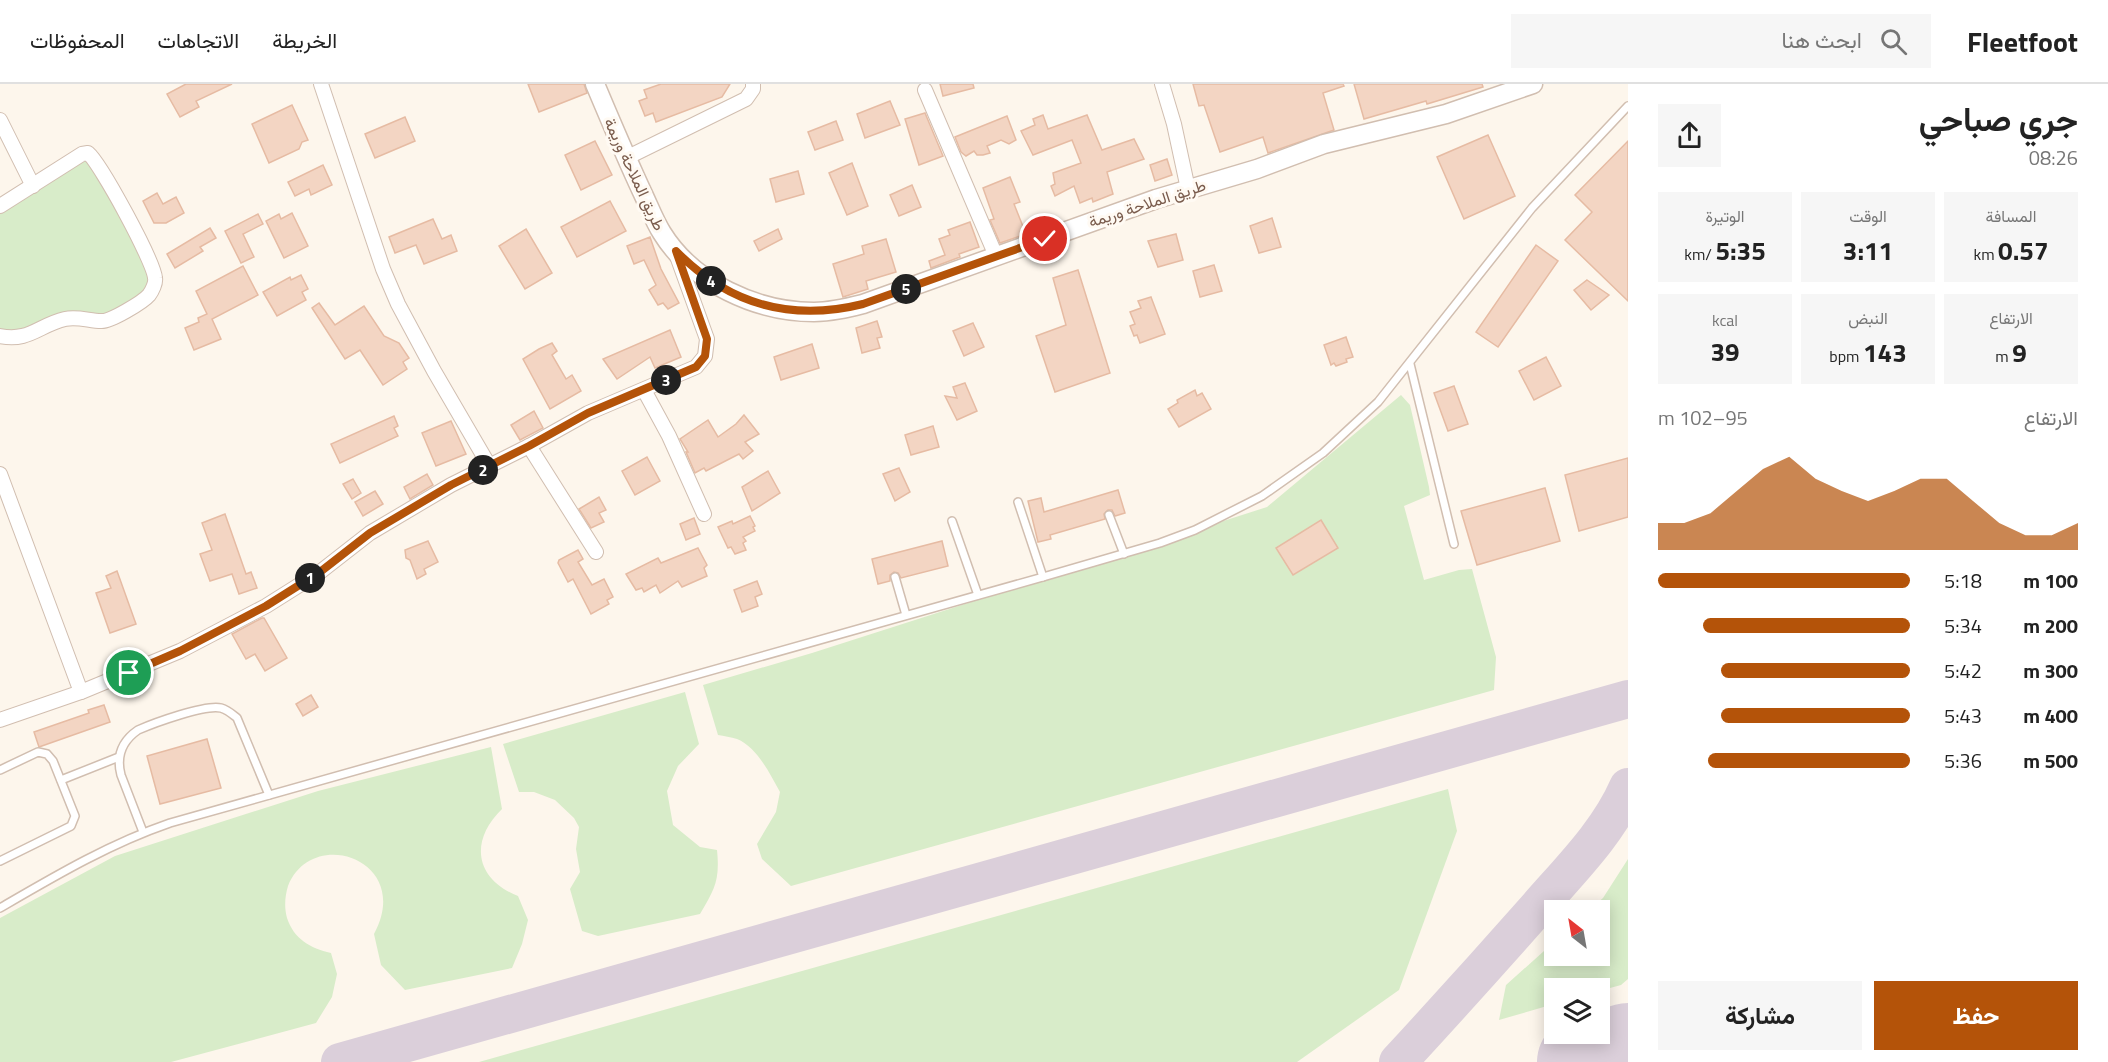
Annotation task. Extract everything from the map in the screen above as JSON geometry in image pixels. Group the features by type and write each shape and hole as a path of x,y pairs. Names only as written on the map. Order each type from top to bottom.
{"street":[{"path":"321,84 383,269 398,304 490,466"},
{"name":"طريق الملاحة وريمة","path":"595,84 626,158 662,233 690,266 726,290 746,298 792,311 816,312 840,310 863,304 1188,189 1257,169 1324,144 1446,114 1533,84"},
{"path":"626,158 746,99 753,89 753,84"},
{"path":"1162,84 1174,124 1188,189"},
{"path":"926,90 996,256"},
{"path":"0,120 33,186"},
{"path":"0,206 82,154 88,153 98,164 150,262 155,278 154,287 148,296 109,321 66,319 24,337 0,336"},
{"path":"0,720 81,692 180,651 266,606 320,572 370,533 451,485 588,413 696,367 707,351 707,339 676,251"},
{"path":"644,390 669,436 704,514"},
{"path":"529,446 596,552"},
{"path":"0,474 81,692"}],"lane":[{"path":"0,908 92,855 143,832 1124,554 1160,543 1229,514 1293,476 1352,429 1410,364 1532,208 1628,106"},
{"path":"1410,364 1454,544"},
{"path":"1018,502 1043,577"},
{"path":"1109,515 1124,554"},
{"path":"952,521 978,595"},
{"path":"895,577 906,615"},
{"path":"143,832 121,775 119,757 125,741 138,730 203,709 221,708 237,718 269,795"},
{"path":"0,770 43,752 51,757 74,810 74,821 71,826 0,861"},
{"path":"61,780 119,757"}],"green space":[{"path":"82,154 130,223 154,287 115,317 0,336 0,206"},
{"path":"1401,395 1410,405 1430,495 1404,506 1424,580 1459,570 1472,569 1496,657 1494,690 791,886 762,859 757,844 776,812 780,792 751,748 737,739 718,735 703,685 812,653 1267,507"},
{"path":"685,692 699,744 678,766 667,791 673,825 700,847 717,850 718,869 713,891 700,914 598,936 582,931 570,889 580,872 576,849 579,827 574,818 555,800 534,792 519,792 503,744"},
{"path":"491,747 502,809 491,821 485,834 481,846 482,858 485,869 493,880 518,896 528,920 522,944 512,968 405,990 381,965 374,934 383,908 381,887 371,870 355,859 336,855 317,857 300,868 288,886 285,906 287,918 294,932 304,942 331,953 337,974 332,997 316,1023 171,1062 0,1062 0,918 115,856 318,791"},
{"path":"1448,789 1457,831 1399,990 1297,1062 479,1062"},
{"path":"1628,859 1628,979 1621,985 1610,988 1610,978 1544,978 1544,1007 1499,1020 1506,985 1544,951 1544,966 1610,966 1610,900 1601,900"}],"building":[{"path":"186,84 232,84 196,101 199,107 180,117 167,94"},
{"path":"528,84 584,84 587,93 539,112"},
{"path":"661,84 730,84 722,97 656,122 653,113 645,116 639,101 647,98 644,90"},
{"path":"940,84 973,84 974,88 943,96"},
{"path":"1193,84 1343,84 1344,86 1323,93 1334,130 1268,153 1263,137 1220,152 1204,105 1199,106"},
{"path":"1354,84 1482,84 1483,87 1427,104 1426,101 1364,119"},
{"path":"890,101 900,125 865,138 857,114"},
{"path":"292,105 308,140 302,142 299,149 269,163 252,124"},
{"path":"925,113 943,156 919,165 905,119"},
{"path":"1043,115 1048,129 1087,115 1102,150 1134,139 1144,159 1107,172 1113,194 1093,202 1092,198 1080,203 1074,186 1055,196 1051,186 1055,184 1053,173 1081,163 1072,140 1033,155 1021,131 1035,125 1033,119"},
{"path":"1007,116 1016,140 1009,144 1001,140 987,146 990,153 983,155 977,155 974,151 966,156 961,152 955,137"},
{"path":"405,117 415,141 375,158 365,134"},
{"path":"836,121 843,140 815,150 808,132"},
{"path":"1488,135 1515,196 1464,219 1437,157"},
{"path":"595,141 612,175 581,190 565,155"},
{"path":"1628,141 1628,301 1565,240 1592,212 1575,195"},
{"path":"1167,159 1172,175 1155,181 1150,165"},
{"path":"852,163 868,206 847,215 829,173"},
{"path":"323,165 332,185 311,195 309,189 295,196 288,182"},
{"path":"798,171 804,194 776,202 770,179"},
{"path":"1010,177 1020,202 1014,204 1026,234 1000,243 990,220 994,219 983,188"},
{"path":"912,185 921,207 899,216 890,195"},
{"path":"157,193 163,204 176,197 184,213 166,223 154,223 143,201"},
{"path":"610,201 626,231 577,257 561,227"},
{"path":"292,213 308,246 284,258 266,221 279,214 281,219"},
{"path":"258,214 263,224 243,234 254,257 241,263 225,231"},
{"path":"1272,218 1281,247 1259,253 1250,226"},
{"path":"433,219 442,239 451,235 457,251 424,264 416,245 395,253 389,237"},
{"path":"970,222 979,247 931,268 929,261 945,255 939,239 950,235 948,230"},
{"path":"210,228 216,238 200,247 203,251 175,268 167,254"},
{"path":"526,229 552,273 525,289 499,246"},
{"path":"778,229 782,239 759,251 754,241"},
{"path":"1176,234 1183,260 1158,267 1148,241"},
{"path":"650,237 661,269 679,303 668,309 663,303 658,305 649,290 656,285 644,260 634,264 627,246"},
{"path":"886,239 896,272 866,281 868,289 843,297 833,264 864,254 862,246"},
{"path":"1536,245 1558,261 1498,347 1476,332"},
{"path":"1214,265 1222,291 1200,297 1193,271"},
{"path":"243,266 258,295 212,319 221,339 194,350 185,328 199,322 198,318 207,314 196,291"},
{"path":"1078,270 1110,373 1055,392 1036,336 1066,325 1053,278"},
{"path":"301,275 308,289 302,292 306,300 277,316 263,292 290,277 291,280"},
{"path":"1587,280 1609,295 1591,310 1574,290"},
{"path":"1151,297 1165,334 1140,343 1130,326 1135,324 1130,312 1141,308 1138,301"},
{"path":"319,303 335,325 364,306 384,336 399,343 409,358 403,362 407,369 383,385 360,350 345,359 312,308"},
{"path":"877,321 882,337 877,338 880,348 862,353 856,328"},
{"path":"973,323 984,347 964,356 953,331"},
{"path":"670,330 681,357 655,368 650,357 617,379 603,359"},
{"path":"1346,337 1353,357 1336,366 1334,363 1331,365 1324,345"},
{"path":"552,343 557,351 552,355 566,379 572,375 581,391 550,409 523,359"},
{"path":"812,344 819,368 781,380 774,357"},
{"path":"1546,357 1561,386 1534,400 1519,371"},
{"path":"965,383 977,411 957,420 945,396 957,398 953,387"},
{"path":"1454,386 1468,424 1448,431 1434,393"},
{"path":"1195,390 1197,396 1202,393 1211,409 1179,427 1168,409 1178,403 1177,400"},
{"path":"534,411 543,428 520,440 511,425"},
{"path":"744,415 759,434 745,442 753,451 743,459 739,454 706,471 704,468 695,473 686,452 688,452 680,439 708,420 718,437"},
{"path":"394,416 398,426 394,428 398,436 340,463 331,444"},
{"path":"451,421 466,454 436,466 422,433"},
{"path":"933,426 939,447 911,455 905,435"},
{"path":"647,457 660,481 635,495 622,471"},
{"path":"1628,458 1628,517 1579,531 1565,475"},
{"path":"899,468 910,492 895,501 883,474"},
{"path":"768,471 780,493 752,511 742,487"},
{"path":"427,474 433,485 410,499 404,487"},
{"path":"353,479 361,493 352,499 343,484"},
{"path":"1545,488 1560,541 1477,565 1461,511"},
{"path":"1118,490 1125,513 1115,516 1112,510 1108,510 1104,514 1105,519 1050,535 1051,539 1038,542 1028,501 1041,498 1044,512"},
{"path":"375,491 383,504 363,516 355,502"},
{"path":"599,497 606,510 599,513 604,522 591,528 579,509"},
{"path":"225,514 246,574 251,572 257,588 239,594 232,574 210,581 200,554 212,550 202,523"},
{"path":"750,516 755,531 743,537 746,541 743,543 746,550 735,554 731,547 728,548 718,527 732,521 733,524"},
{"path":"694,518 700,534 686,540 680,524"},
{"path":"1321,520 1338,548 1293,575 1276,548"},
{"path":"428,541 438,562 424,569 426,574 417,579 410,560 406,558 405,550"},
{"path":"942,541 948,566 901,578 898,573 894,572 890,575 890,581 878,584 872,559"},
{"path":"698,548 707,565 704,568 707,576 682,587 678,581 660,593 656,585 644,592 642,588 636,590 626,574 658,558 661,563"},
{"path":"578,550 583,559 578,562 592,585 604,579 613,597 607,600 609,604 591,614 573,579 568,582 558,563 559,560"},
{"path":"117,571 136,624 110,633 96,593 111,588 106,576"},
{"path":"757,581 762,594 755,597 758,606 742,612 734,590"},
{"path":"262,618 287,658 265,671 255,654 246,659 232,634"},
{"path":"311,695 318,707 303,716 296,704"},
{"path":"104,705 110,722 39,747 34,732 89,713 88,710"},
{"path":"207,739 221,788 160,804 147,756"}],"taxiway":[{"path":"340,1062 1628,699"},
{"path":"1398,1062 1587,850 1610,820 1628,787"}],"runway":[{"path":"1583,1062 1628,1049"}],"route":[{"path":"129,673 180,651 266,606 320,572 370,533 451,485 588,413 696,367 707,351 707,339 676,251 690,266 726,290 768,306 792,311 816,312 840,310 863,304 1045,239"}]}
